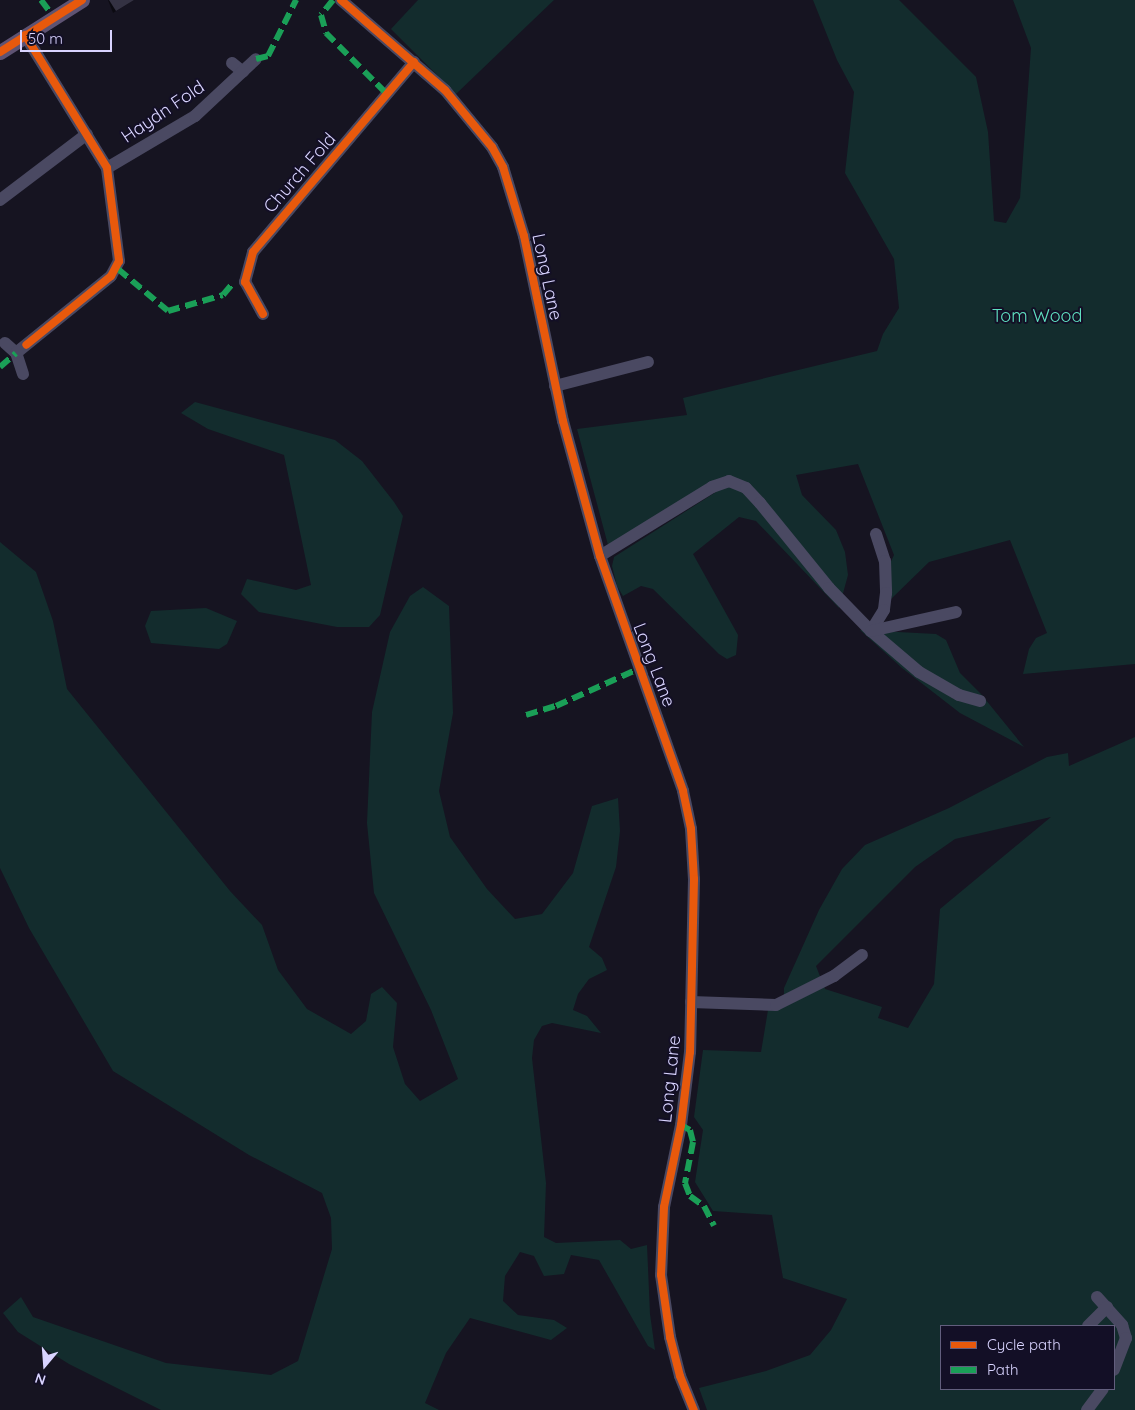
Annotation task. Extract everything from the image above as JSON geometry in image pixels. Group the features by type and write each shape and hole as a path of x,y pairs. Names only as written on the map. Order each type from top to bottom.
{"main road":[{"path":"0,52 82,0"}],"street":[{"name":"Long Lane","path":"341,0 414,62 470,119 503,167 524,236 555,386 600,556 638,668 664,734 691,829 691,1002 686,1090 664,1207 661,1243 664,1307 680,1376 694,1410"},
{"path":"16,354 118,270 119,261 107,168 25,35"},
{"name":"Haydn Fold","path":"107,168 195,116 256,59"},
{"name":"Church Fold","path":"263,314 239,282 253,252 414,62"},
{"path":"232,63 243,72"},
{"path":"0,200 87,134"},
{"path":"5,343 16,354 23,374"},
{"path":"555,386 648,362"},
{"path":"600,556 712,487 729,481 738,484 760,503 829,588 871,631 919,672 959,695 980,701"},
{"path":"871,631 884,610 886,593 885,561 876,534"},
{"path":"871,631 956,612"},
{"path":"691,1002 776,1005 834,976 862,955"},
{"path":"1098,1297 1122,1325 1126,1338 1115,1367"},
{"path":"1089,1325 1107,1308"},
{"path":"1087,1410 1102,1390"}],"green space":[{"path":"418,0 554,0 456,94 391,29"},
{"name":"Tom Wood","path":"813,0 899,0 976,77 988,132 994,221 1006,223 1020,198 1031,48 1013,0 1135,0 1135,664 1023,674 1029,649 1036,638 1047,633 1010,540 929,562 888,602 886,572 894,555 858,464 796,475 802,495 836,530 845,552 848,575 839,608 756,521 739,517 693,554 738,635 736,655 727,659 719,654 653,589 641,586 623,596 617,586 612,566 614,557 716,492 713,490 608,545 577,429 687,415 683,398 877,351 883,334 899,308 894,259 845,173 854,92 837,60"},
{"path":"195,402 335,440 362,461 394,502 403,516 380,615 369,627 337,627 259,612 241,594 247,579 296,590 311,585 284,455 208,429 181,413"},
{"path":"0,542 36,572 53,621 67,689 230,891 262,925 278,970 307,1009 351,1034 366,1021 371,994 382,987 397,1003 393,1047 405,1084 420,1101 458,1079 431,1010 374,893 367,823 372,712 390,632 410,596 423,587 449,606 453,713 439,791 450,837 487,889 515,919 542,914 573,873 592,806 618,798 620,831 616,867 589,947 602,958 607,970 589,979 578,994 573,1010 587,1016 601,1033 552,1023 542,1026 534,1040 532,1058 546,1183 544,1237 556,1243 620,1240 631,1249 647,1245 650,1314 655,1350 648,1346 599,1260 571,1255 564,1274 544,1276 534,1256 520,1252 505,1276 503,1301 518,1315 554,1320 567,1328 551,1340 470,1318 446,1353 425,1403 439,1410 161,1410 69,1364 18,1332 3,1313 21,1297 33,1317 166,1363 271,1375 298,1361 332,1249 331,1218 322,1193 249,1155 113,1071 29,928 0,868"},
{"path":"206,608 237,621 227,644 219,649 151,643 145,626 151,611"},
{"path":"860,630 936,634 946,640 960,673 981,694 1024,747 960,713 902,668"},
{"path":"1135,737 1135,1410 707,1410 699,1388 766,1371 810,1355 831,1330 847,1299 783,1278 772,1215 713,1211 695,1182 703,1130 694,1117 703,1050 761,1052 769,1004 784,1002 784,988 819,910 842,869 865,845 949,808 1047,757 1068,753 1069,766","holes":["1051,817 940,909 934,984 908,1028 878,1018 882,1007 825,989 816,966 915,867 955,839"]}],"building":[{"path":"109,0 134,0 116,11"}],"marked path":[{"path":"41,0 54,17"},
{"path":"256,59 268,56 296,0"},
{"path":"333,0 321,15 326,33 387,94"},
{"path":"118,269 168,311 223,295 233,283"},
{"path":"0,367 16,353"},
{"path":"526,715 556,706 638,669"},
{"path":"681,1125 690,1130 693,1142 685,1183 690,1196 704,1206 714,1226"}],"cycle path":[{"path":"0,52 82,0"},
{"path":"341,0 445,90 492,147 503,167 524,236 563,421 600,556 683,791 691,829 694,879 690,1052 681,1125 664,1207 661,1275 670,1337 680,1376 694,1410"},
{"path":"25,35 107,168 119,261 111,276 26,345"},
{"path":"263,314 245,282 253,252 414,62"}]}
